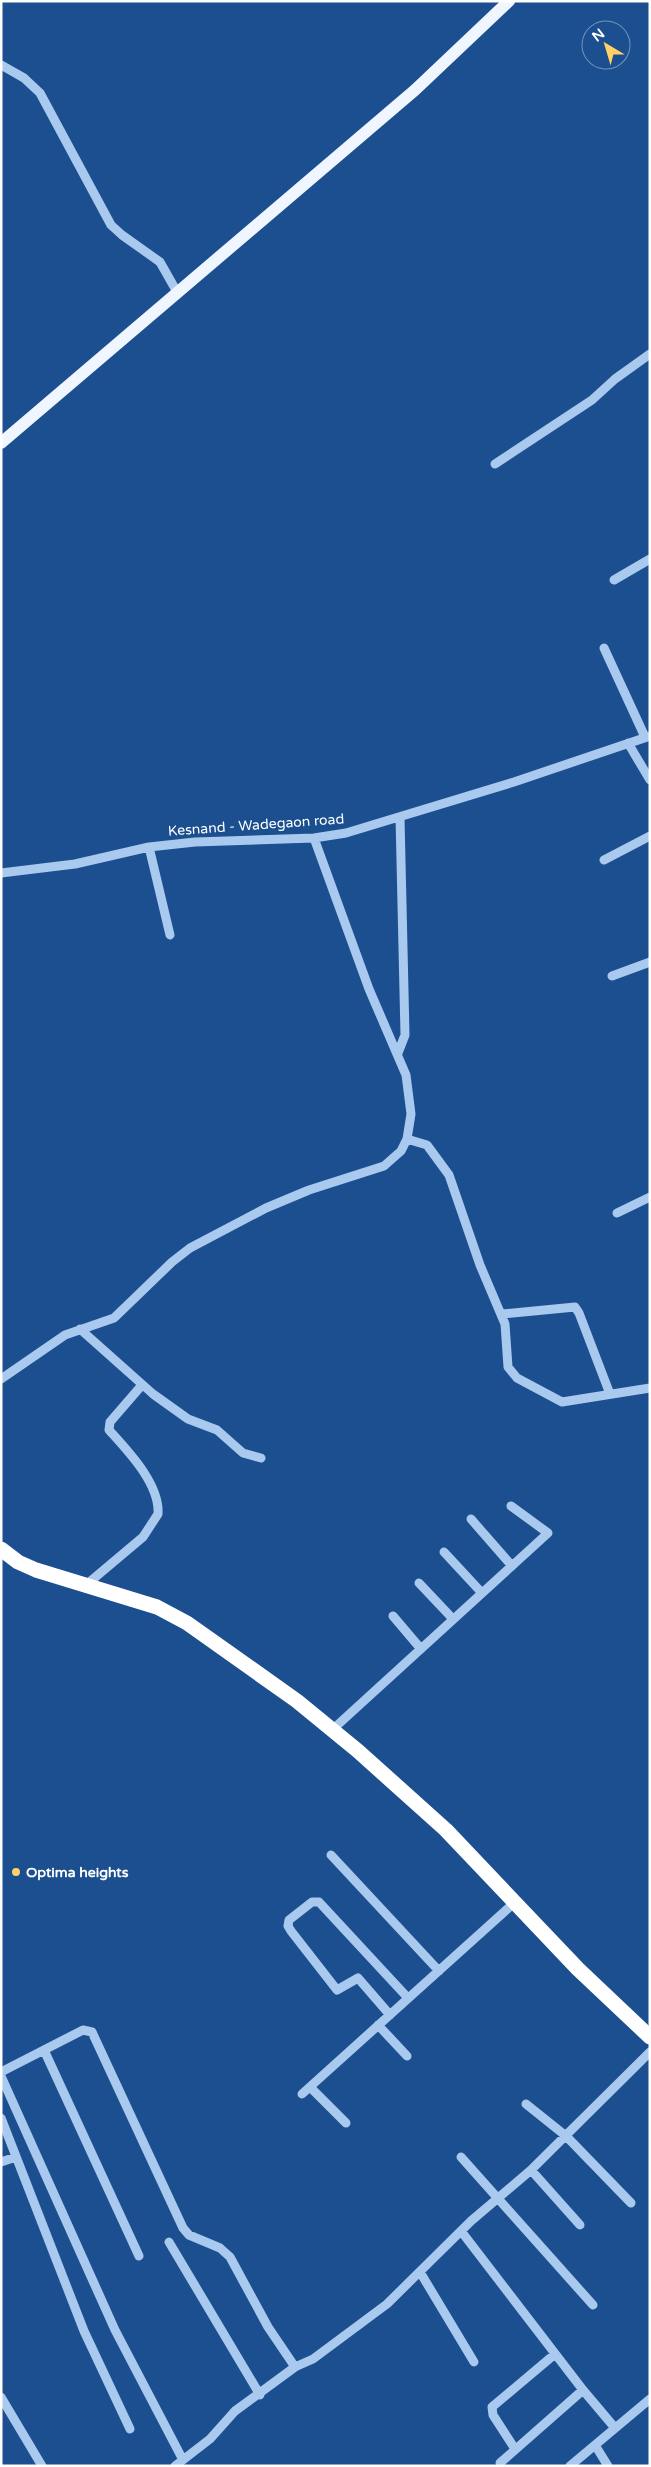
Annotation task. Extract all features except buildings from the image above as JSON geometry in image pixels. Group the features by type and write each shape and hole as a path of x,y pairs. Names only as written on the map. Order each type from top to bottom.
{"highway":[{"path":"1,1549 18,1562 36,1570 157,1607 187,1623 297,1701 446,1830 594,1985 650,2037"}],"main road":[{"path":"1,443 415,90 509,1"}],"street":[{"path":"1,65 24,78 40,93 111,224 122,235 160,262 177,292"},
{"path":"495,464 592,400 615,379 650,354"},
{"path":"614,580 650,559"},
{"path":"604,648 648,736"},
{"name":"Kesnand - Wadegaon road","path":"1,873 75,864 149,847 195,842 314,838 355,831 514,782 648,736"},
{"path":"628,743 650,780"},
{"path":"398,1053 405,1035 400,817"},
{"path":"604,860 650,836"},
{"path":"1,1379 65,1335 114,1318 172,1262 190,1248 266,1208 309,1190 384,1166 394,1160 407,1139 411,1114 410,1091 398,1053 369,989 314,838"},
{"path":"149,847 170,935"},
{"path":"612,976 650,962"},
{"path":"407,1139 427,1145 445,1167 480,1266 502,1314 507,1330 508,1367 517,1378 562,1402 650,1388"},
{"path":"617,1213 650,1197"},
{"path":"502,1314 575,1307 610,1394"},
{"path":"80,1329 142,1385 188,1419 217,1430 239,1450 261,1458"},
{"path":"86,1585 143,1537 158,1514 156,1495 144,1474 133,1456 109,1430 110,1422 142,1385"},
{"path":"332,1730 548,1533 511,1506"},
{"path":"470,1519 512,1566"},
{"path":"444,1552 482,1593"},
{"path":"419,1583 453,1620"},
{"path":"393,1616 421,1649"},
{"path":"331,1854 438,1971"},
{"path":"390,2015 358,1978 337,1990 288,1926 289,1920 312,1902 319,1902 408,1998"},
{"path":"302,2094 514,1903"},
{"path":"378,2025 407,2056"},
{"path":"1,2072 83,2030 90,2030 94,2034 183,2228 189,2235 220,2248 230,2257 268,2327 295,2367"},
{"path":"44,2050 139,2256"},
{"path":"175,2466 210,2439 235,2411 260,2395 295,2367 313,2358 387,2304 461,2231 531,2170 650,2052"},
{"path":"1,2076 115,2330 183,2460"},
{"path":"310,2087 346,2122"},
{"path":"526,2104 566,2136 631,2203"},
{"path":"1,2118 84,2331 130,2429"},
{"path":"1,2162 16,2156"},
{"path":"461,2157 594,2305"},
{"path":"531,2170 580,2225"},
{"path":"461,2231 582,2390 615,2428"},
{"path":"169,2242 260,2395"},
{"path":"420,2272 474,2362"},
{"path":"515,2449 493,2415 492,2408 555,2354"},
{"path":"500,2463 582,2390"},
{"path":"1,2397 42,2466"},
{"path":"570,2466 650,2399"},
{"path":"595,2446 608,2466"}],"place":[{"name":"Optima heights","path":"16,1872"}]}
